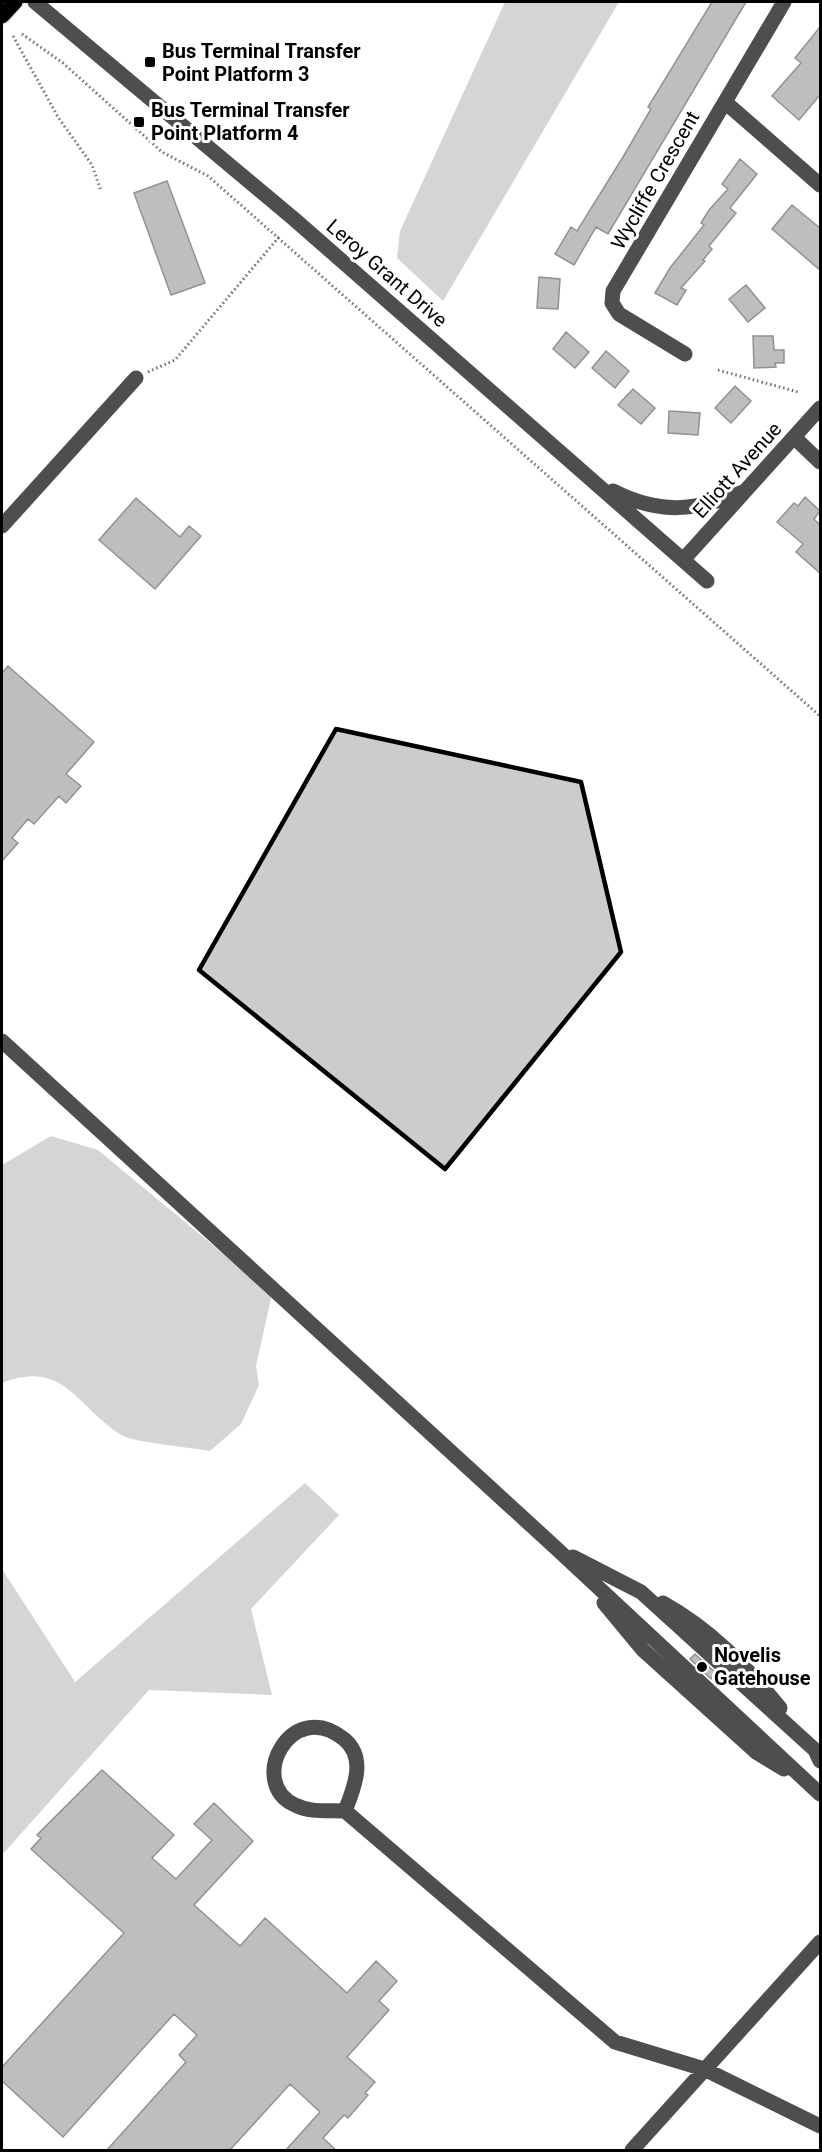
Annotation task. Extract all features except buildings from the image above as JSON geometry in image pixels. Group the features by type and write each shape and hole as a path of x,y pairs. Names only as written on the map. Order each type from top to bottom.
{"main road":[{"path":"2,16 15,2"}],"street":[{"name":"Leroy Grant Drive","path":"35,2 294,219 707,580"},
{"name":"Wycliffe Crescent","path":"685,354 619,314 612,303 613,291 784,2"},
{"path":"725,102 820,185"},
{"path":"2,526 136,378"},
{"name":"Elliott Avenue","path":"683,560 820,408"},
{"path":"795,438 820,462"},
{"path":"592,480 627,498 659,508 676,509 716,502 746,491"},
{"path":"2,1041 557,1549 820,1794"},
{"path":"557,1549 694,1620 754,1677 818,1756"},
{"path":"345,1811 356,1783 358,1766 351,1745 333,1730 314,1726 296,1732 280,1747 273,1768 279,1790 292,1804 311,1811 345,1811 615,2042 704,2069 820,2126"},
{"path":"632,2151 820,1942"}],"path":[{"path":"22,34 63,63 162,152 208,176 820,716"},
{"path":"13,36 58,117 92,165 101,191"},
{"path":"136,378 174,360 279,237"},
{"path":"718,370 798,392"}],"highlighted area":[{"path":"336,729 581,782 621,952 445,1169 199,970"}],"shaded area":[{"path":"505,2 619,2 443,301 397,258 400,231"},
{"path":"51,1136 98,1150 272,1294 256,1366 259,1385 241,1424 210,1451 151,1443 123,1436 107,1425 69,1390 41,1377 24,1377 2,1383 2,1165"},
{"path":"305,1483 339,1515 251,1609 272,1695 149,1690 2,1855 2,1569 75,1682"}],"place":[{"name":"Bus Terminal Transfer Point Platform 3","path":"150,62"},
{"name":"Bus Terminal Transfer Point Platform 4","path":"139,122"},
{"name":"Novelis Gatehouse","path":"702,1667"}]}
